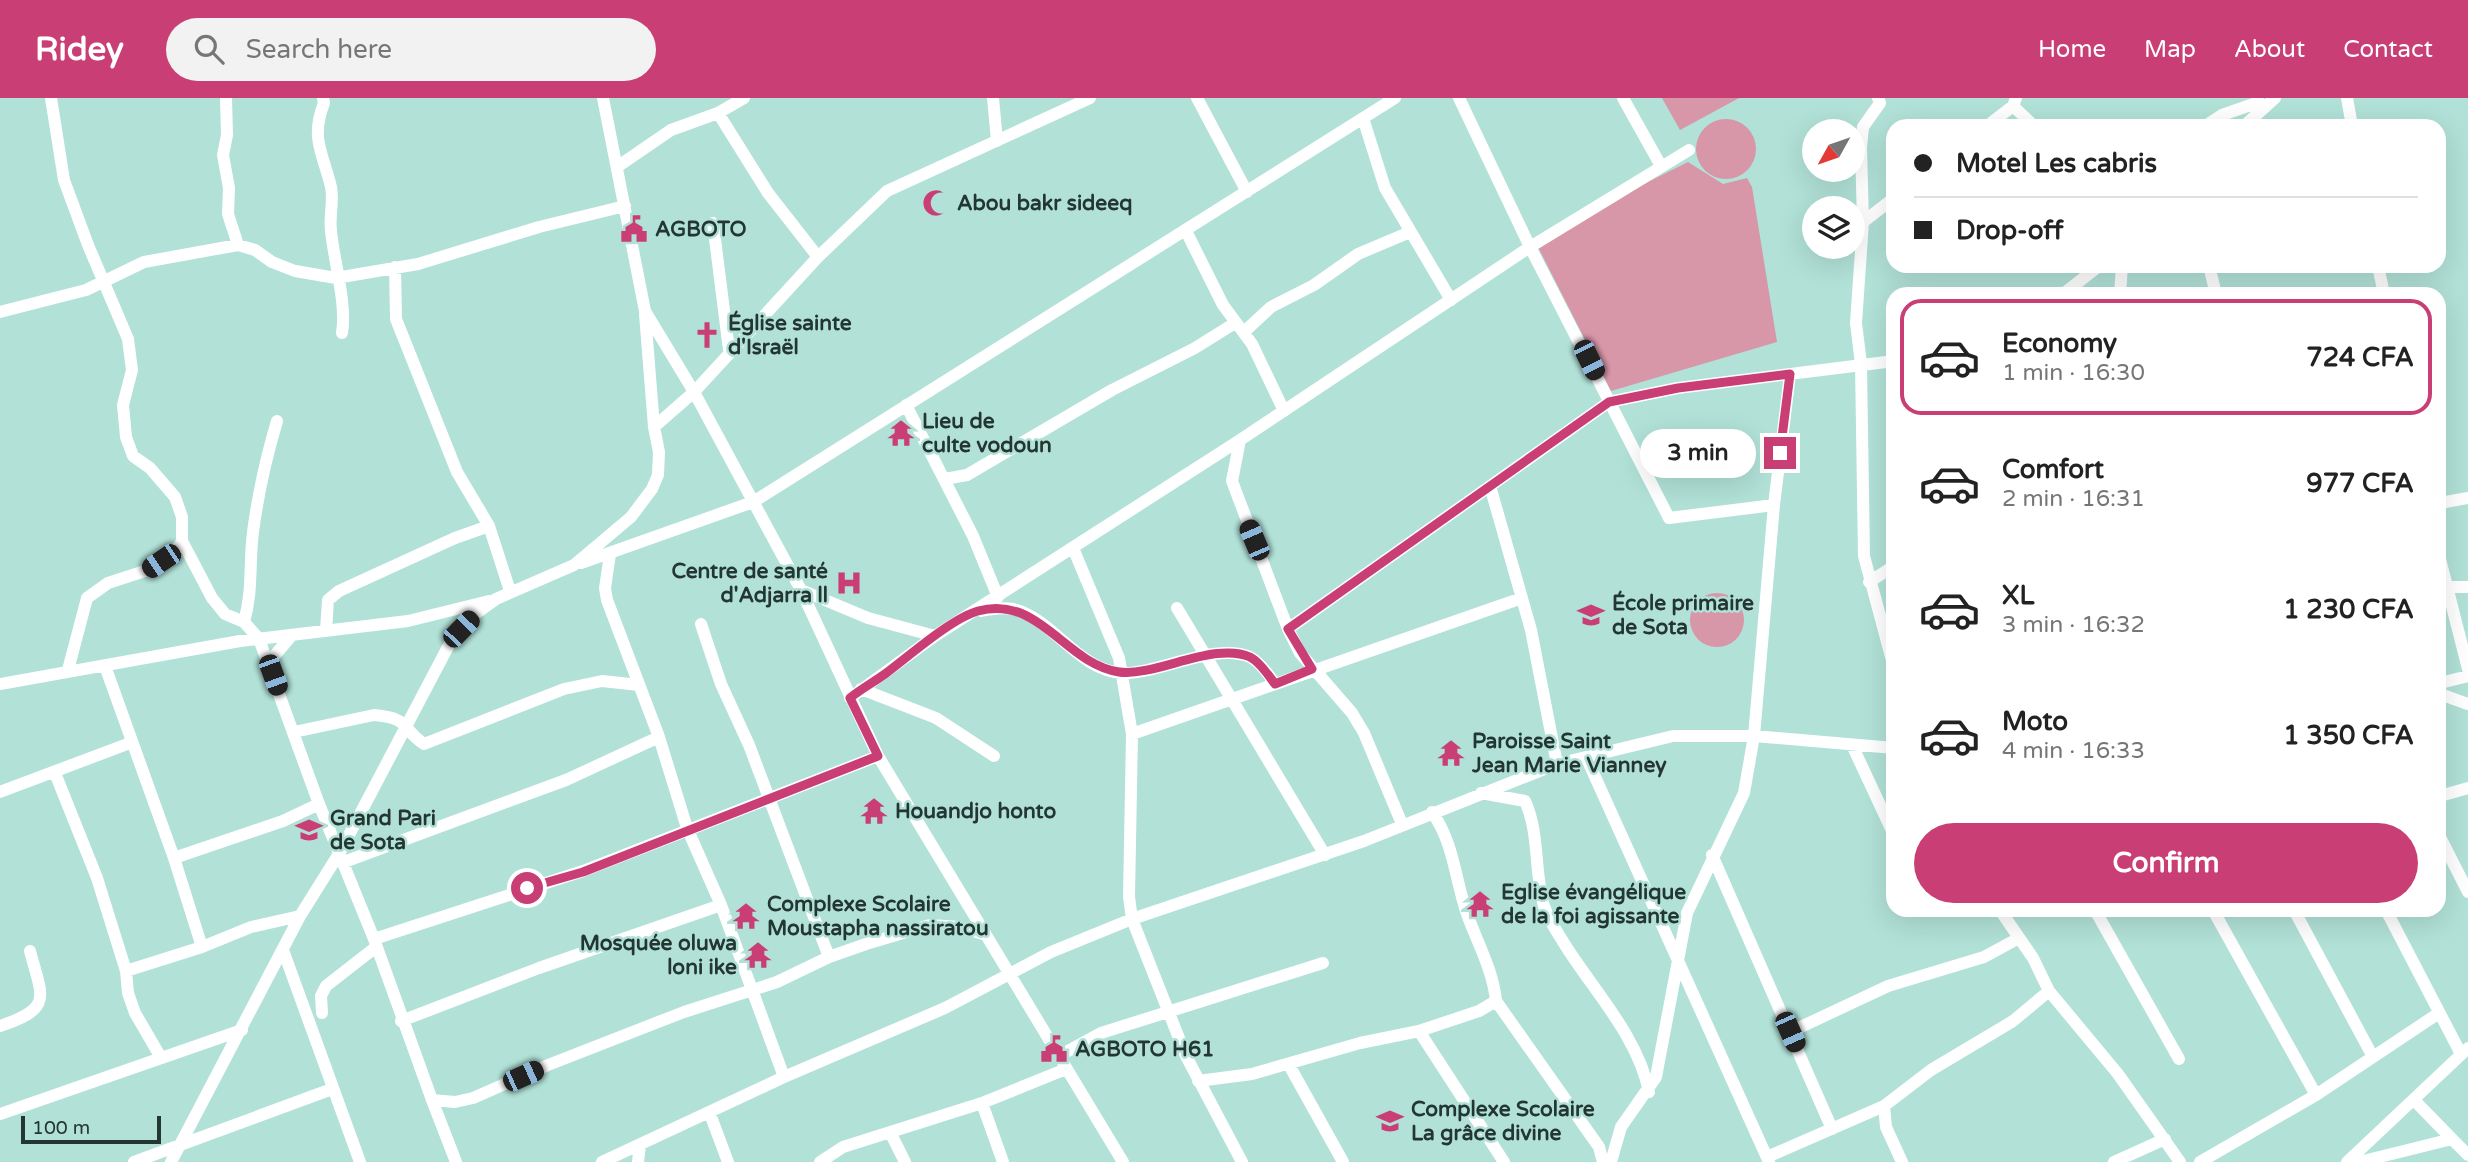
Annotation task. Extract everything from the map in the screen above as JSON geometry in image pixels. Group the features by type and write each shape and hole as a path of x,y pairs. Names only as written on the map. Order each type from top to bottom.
{"street":[{"path":"51,98 64,180 102,282 128,339 132,370 123,405 126,437 132,456 150,468 175,497 182,517 182,541 212,598 225,614 244,622 259,639 456,1162"},
{"path":"226,98 227,135 223,155 229,188 228,214 237,245"},
{"path":"323,98 324,103 317,123 323,165 332,198 330,226 342,305 342,334"},
{"path":"574,565 631,517 652,489 658,475 659,452 654,427 645,311 603,98"},
{"path":"617,167 671,130 718,113 744,98"},
{"path":"993,98 997,141"},
{"path":"654,427 694,391 729,350 818,257 887,191 1090,98"},
{"path":"1197,98 1247,192"},
{"path":"171,1162 243,1030 300,916 342,857 450,643 475,614 510,592 574,565 754,502 1395,98"},
{"path":"1459,98 1530,247 1669,518 1774,505"},
{"path":"1623,98 1661,166"},
{"path":"1863,196 1863,127 1880,103 1878,98"},
{"path":"2215,119 2275,98"},
{"path":"2347,98 2351,119"},
{"path":"1995,119 2015,102 2028,119"},
{"path":"2249,119 2260,102"},
{"path":"718,113 768,193 818,257"},
{"path":"1363,118 1374,162 1410,232 1451,300"},
{"path":"850,698 936,636 1240,440 1530,247 1689,150"},
{"path":"1865,220 1886,204"},
{"path":"0,312 71,294 144,262 237,245 255,250 272,262 295,271 336,278 395,267 625,206"},
{"path":"713,223 729,350"},
{"path":"1186,231 1284,411"},
{"path":"945,479 967,475 1112,390 1240,327 1314,285 1358,254 1410,232"},
{"path":"1860,259 1856,323 1861,364 1864,556 1886,640"},
{"path":"395,267 396,319 457,472 489,526 510,592"},
{"path":"2072,287 2090,273"},
{"path":"645,311 694,391 801,590 878,756 1007,974 1123,1162"},
{"path":"1288,629 1609,402 1678,388 1886,361"},
{"path":"1611,1162 1622,1127 1649,1092 1661,1064 1687,913 1712,855 1744,793 1754,736 1774,505 1790,374"},
{"path":"906,405 945,479 998,597"},
{"path":"244,622 252,589 253,533 263,470 277,421"},
{"path":"1240,440 1232,481 1288,629 1312,669 1352,713 1364,733 1402,824"},
{"path":"1490,486 1522,598 1557,764"},
{"path":"2446,502 2468,498"},
{"path":"326,631 328,600 338,591 455,538 489,526"},
{"path":"68,670 87,597 108,583 148,570 182,541"},
{"path":"1073,548 1123,673 1132,733 1129,897 1132,919 1198,1081 1242,1162"},
{"path":"610,554 606,594 659,737 687,828 721,905 784,1077"},
{"path":"1869,582 1886,571"},
{"path":"2446,583 2468,669"},
{"path":"2447,587 2468,587"},
{"path":"801,590 868,618 936,636"},
{"path":"1132,733 1232,701 1312,669 1522,598"},
{"path":"0,684 68,670 105,666 150,655 408,621 496,599"},
{"path":"976,611 1012,608 1032,618 1096,664 1123,673 1145,671 1196,657 1230,653 1251,657 1275,684"},
{"path":"1177,608 1325,855"},
{"path":"701,624 721,684 770,799 829,957"},
{"path":"269,662 292,635"},
{"path":"105,666 130,743 174,858 202,947"},
{"path":"2446,682 2468,676"},
{"path":"294,732 374,715 408,724 416,739 424,744 468,729 564,689 601,681 639,685"},
{"path":"861,689 936,718 994,756"},
{"path":"2446,696 2468,705"},
{"path":"609,1161 784,1077 945,1008 1007,974 1132,919 1325,855 1557,764 1587,759 1642,741 1673,736 1754,736 1886,747"},
{"path":"342,857 566,780 659,737"},
{"path":"0,792 130,743"},
{"path":"1852,745 1886,818"},
{"path":"322,1013 320,996 326,986 375,943 583,872 687,828 770,799 878,756"},
{"path":"1587,759 1768,1160 1884,1106 1931,1070 2013,1021 2049,991"},
{"path":"55,773 97,878 126,971 128,993 135,1013 160,1056"},
{"path":"2446,794 2468,789"},
{"path":"1481,793 1525,801 1536,845 1544,906 1561,938 1628,1040 1640,1062 1649,1092"},
{"path":"174,858 283,821 319,804"},
{"path":"1432,812 1446,834 1467,914 1494,985 1496,1001 1599,1147 1603,1162"},
{"path":"2446,849 2468,892"},
{"path":"1712,855 1832,1129"},
{"path":"401,1021 539,968 721,905"},
{"path":"126,971 202,947 251,927 300,916"},
{"path":"2005,917 2038,965 2049,991 2118,1074 2180,1162"},
{"path":"2099,917 2179,1059"},
{"path":"2217,917 2316,1095"},
{"path":"2298,917 2373,1057"},
{"path":"2347,1162 2465,1051 2439,1013 2390,917"},
{"path":"432,1100 455,1102 473,1098 684,1012 777,982 829,957 930,925 960,927 983,934"},
{"path":"1790,1032 1888,986 1984,957 2019,938"},
{"path":"283,950 360,1162"},
{"path":"0,1026 28,1015 43,992 30,951"},
{"path":"1057,1056 1101,1033 1323,963"},
{"path":"1198,1081 1252,1074 1360,1043 1419,1031 1479,1011 1496,1001"},
{"path":"2200,1162 2316,1095 2439,1013"},
{"path":"0,1114 160,1056 243,1030"},
{"path":"1419,1031 1504,1162"},
{"path":"1289,1065 1343,1162"},
{"path":"820,1162 843,1147 982,1102 1066,1069"},
{"path":"134,1162 332,1089"},
{"path":"2414,1100 2468,1155"},
{"path":"982,1102 1003,1162"},
{"path":"1884,1106 1886,1127 1902,1162"},
{"path":"710,1114 729,1162"},
{"path":"891,1133 905,1162"},
{"path":"2114,1162 2165,1139"},
{"path":"2359,1162 2452,1139"},
{"path":"638,1162 640,1145"}],"shaded area":[{"path":"1662,98 1739,98 1680,130"},
{"path":"1720,119 1732,119 1751,132 1756,149 1754,161 1743,174 1732,179 1720,179 1701,166 1696,155 1696,143 1709,124"},
{"path":"1688,162 1723,184 1747,178 1752,187 1777,342 1611,391 1534,239"},
{"path":"1717,593 1736,601 1744,620 1736,639 1717,647 1698,639 1690,620 1698,601"}],"place":[{"name":"Abou bakr sideeq","path":"936,203"},
{"name":"AGBOTO","path":"634,229"},
{"name":"Église sainte d'Israël","path":"707,335"},
{"name":"Lieu de culte vodoun","path":"901,433"},
{"name":"Centre de santé d'Adjarra ll","path":"849,583"},
{"name":"École primaire de Sota","path":"1591,615"},
{"name":"Paroisse Saint Jean Marie Vianney","path":"1451,753"},
{"name":"Houandjo honto","path":"874,811"},
{"name":"Grand Pari de Sota","path":"309,830"},
{"name":"Eglise évangélique de la foi agissante","path":"1480,904"},
{"name":"Complexe Scolaire Moustapha nassiratou","path":"746,916"},
{"name":"Mosquée oluwa loni ike","path":"758,955"},
{"name":"AGBOTO H61","path":"1054,1049"},
{"name":"Complexe Scolaire La grâce divine","path":"1390,1121"}],"route":[{"path":"527,888 583,872 687,828 770,799 878,756 850,698 936,636 976,611 1012,608 1032,618 1068,646 1109,670 1123,673 1145,671 1175,661 1230,653 1251,657 1275,684 1312,669 1288,629 1609,402 1678,388 1790,374 1780,453"}]}
